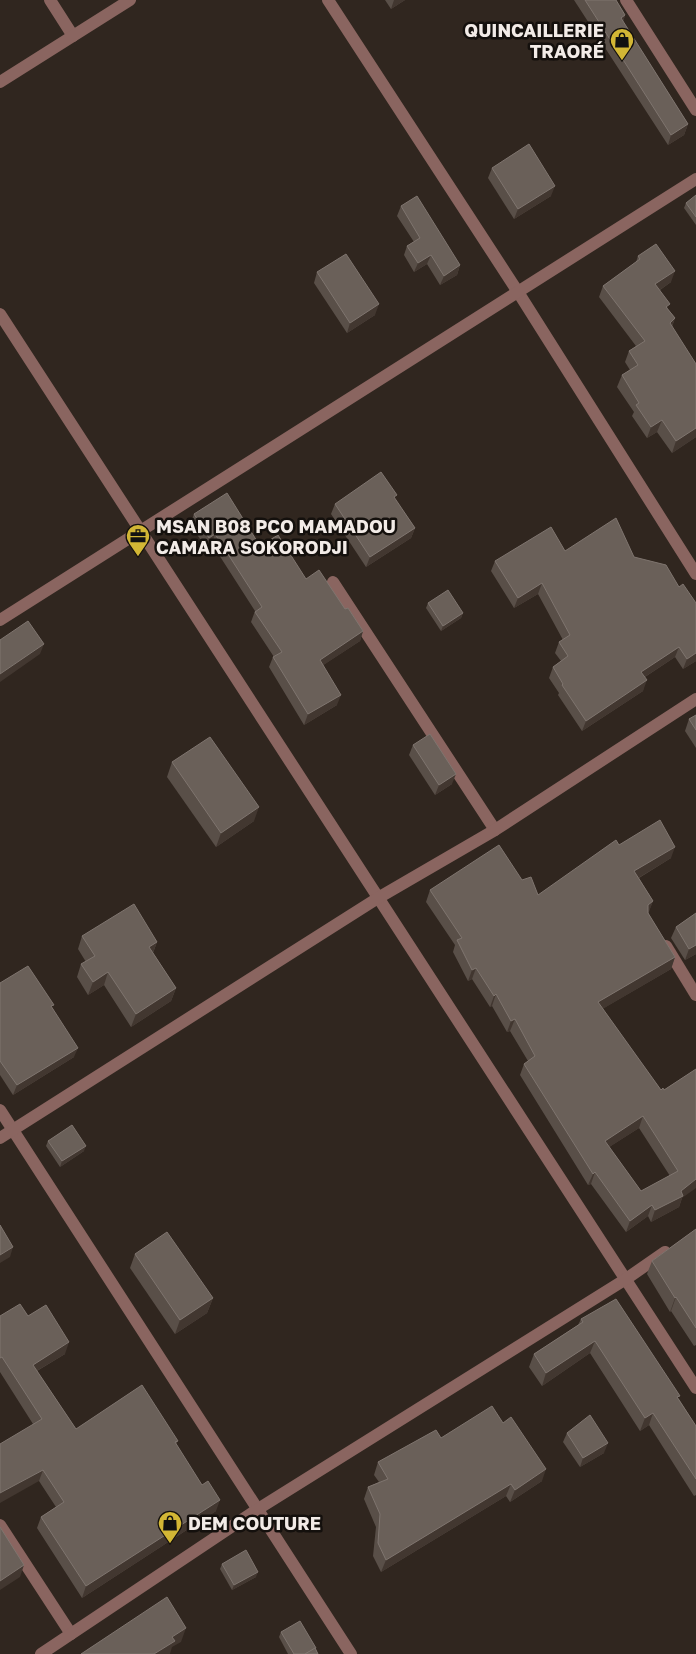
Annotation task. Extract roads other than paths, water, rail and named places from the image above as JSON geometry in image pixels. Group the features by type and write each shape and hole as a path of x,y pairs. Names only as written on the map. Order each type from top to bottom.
{"street":[{"path":"50,0 73,36"},
{"path":"0,82 130,0"},
{"path":"328,0 518,292 696,574"},
{"path":"626,0 696,110"},
{"path":"0,620 696,179"},
{"path":"0,314 696,1388"},
{"path":"333,582 495,830"},
{"path":"0,1138 378,898 495,830 696,699"},
{"path":"661,937 696,996"},
{"path":"0,1110 351,1654"},
{"path":"41,1654 258,1509 626,1279 673,1246"},
{"path":"0,1525 71,1634"}],"place":[{"name":"QUINCAILLERIE TRAORÉ","path":"622,61"},
{"name":"MSAN B08 PCO MAMADOU CAMARA SOKORODJI","path":"138,557"},
{"name":"DEM COUTURE","path":"170,1544"}]}
